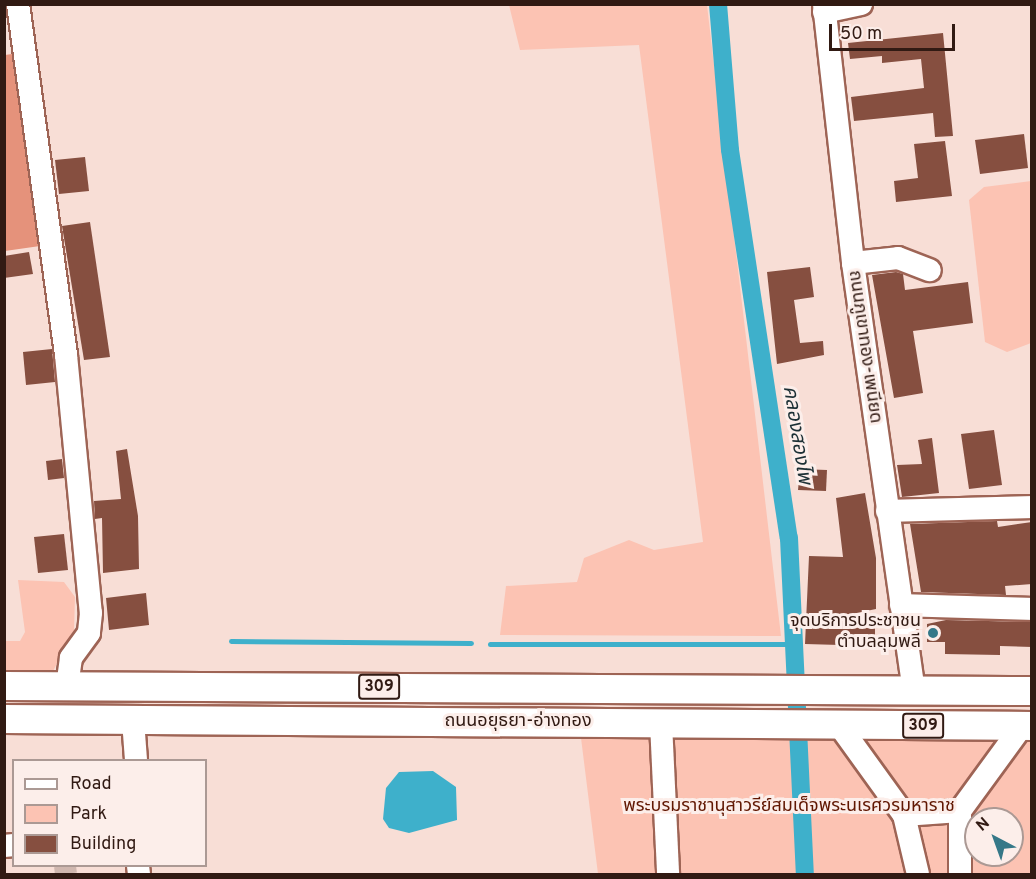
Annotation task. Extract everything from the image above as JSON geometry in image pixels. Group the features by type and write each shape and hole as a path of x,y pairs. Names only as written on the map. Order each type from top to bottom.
{"main road":[{"name":"ถนนอยุธยา-อ่างทอง","path":"4,686 1032,691"},
{"path":"216,687 216,721"},
{"name":"ถนนอยุธยา-อ่างทอง","path":"4,720 1027,726"}],"street":[{"path":"18,4 66,355 91,613 89,633 75,645 68,686"},
{"path":"824,8 861,4"},
{"name":"ถนนภูเขาทอง-เพนียด","path":"824,8 853,263 914,689"},
{"path":"853,263 898,258 930,270"},
{"path":"887,511 1032,507"},
{"path":"901,605 1032,609"},
{"path":"133,720 136,759"},
{"path":"661,723 668,874"},
{"path":"827,724 904,815 918,874"},
{"path":"960,874 960,811 1027,726"},
{"path":"904,815 960,811"}],"green space":[{"path":"509,5 707,5 781,636 500,635 506,586 577,582 584,558 629,540 654,550 703,542 639,45 520,50"},
{"path":"1031,181 1031,343 1007,352 985,342 969,200 984,187"},
{"path":"18,580 64,582 75,597 74,631 53,671 5,670 5,641 20,641 25,632"},
{"name":"พระบรมราชานุสาวรีย์สมเด็จพระนเรศวรมหาราช","path":"581,738 1031,741 1031,874 598,874"}],"shaded area":[{"path":"19,53 40,246 5,251 5,55"}],"water":[{"path":"433,771 456,787 457,820 409,833 389,828 383,819 386,788 399,772"}],"building":[{"path":"943,33 953,136 935,137 933,113 854,121 851,97 924,88 921,59 882,63 882,56 850,59 848,43"},
{"path":"1024,134 1028,168 980,174 975,140"},
{"path":"945,141 952,196 896,202 894,181 918,178 914,144"},
{"path":"85,157 89,191 59,194 55,160"},
{"path":"90,222 110,357 84,360 62,226"},
{"path":"29,252 33,274 4,278 4,256"},
{"path":"810,267 814,297 794,300 800,343 823,341 824,355 777,364 767,272"},
{"path":"896,272 903,274 905,290 968,282 973,323 913,331 923,393 894,398 872,275"},
{"path":"52,349 55,382 26,385 23,352"},
{"path":"994,430 1002,485 969,489 961,434"},
{"path":"932,438 939,493 902,497 897,465 922,464 918,440"},
{"path":"127,449 138,516 139,569 103,573 102,518 95,519 94,501 121,499 116,451"},
{"path":"62,459 64,478 48,480 46,461"},
{"path":"800,469 827,470 826,491 798,490"},
{"path":"865,493 876,558 876,609 842,616 844,628 875,627 875,646 805,644 809,556 843,557 836,498"},
{"path":"997,521 998,527 1032,522 1032,584 1005,586 1006,595 921,592 910,524"},
{"path":"64,534 68,570 38,573 34,537"},
{"path":"146,593 149,625 109,630 106,598"},
{"path":"946,620 1032,622 1032,647 1000,646 1000,655 945,654 945,642 927,642 927,624"}],"waterway":[{"name":"คลองสองไพ","path":"718,4 730,150 789,538 805,874"},
{"path":"231,641 471,643"},
{"path":"490,644 793,644"}],"tunnel":[{"path":"65,867 66,874"}],"place":[{"name":"จุดบริการประชาชน ตำบลลุมพลี","path":"933,633"}]}
